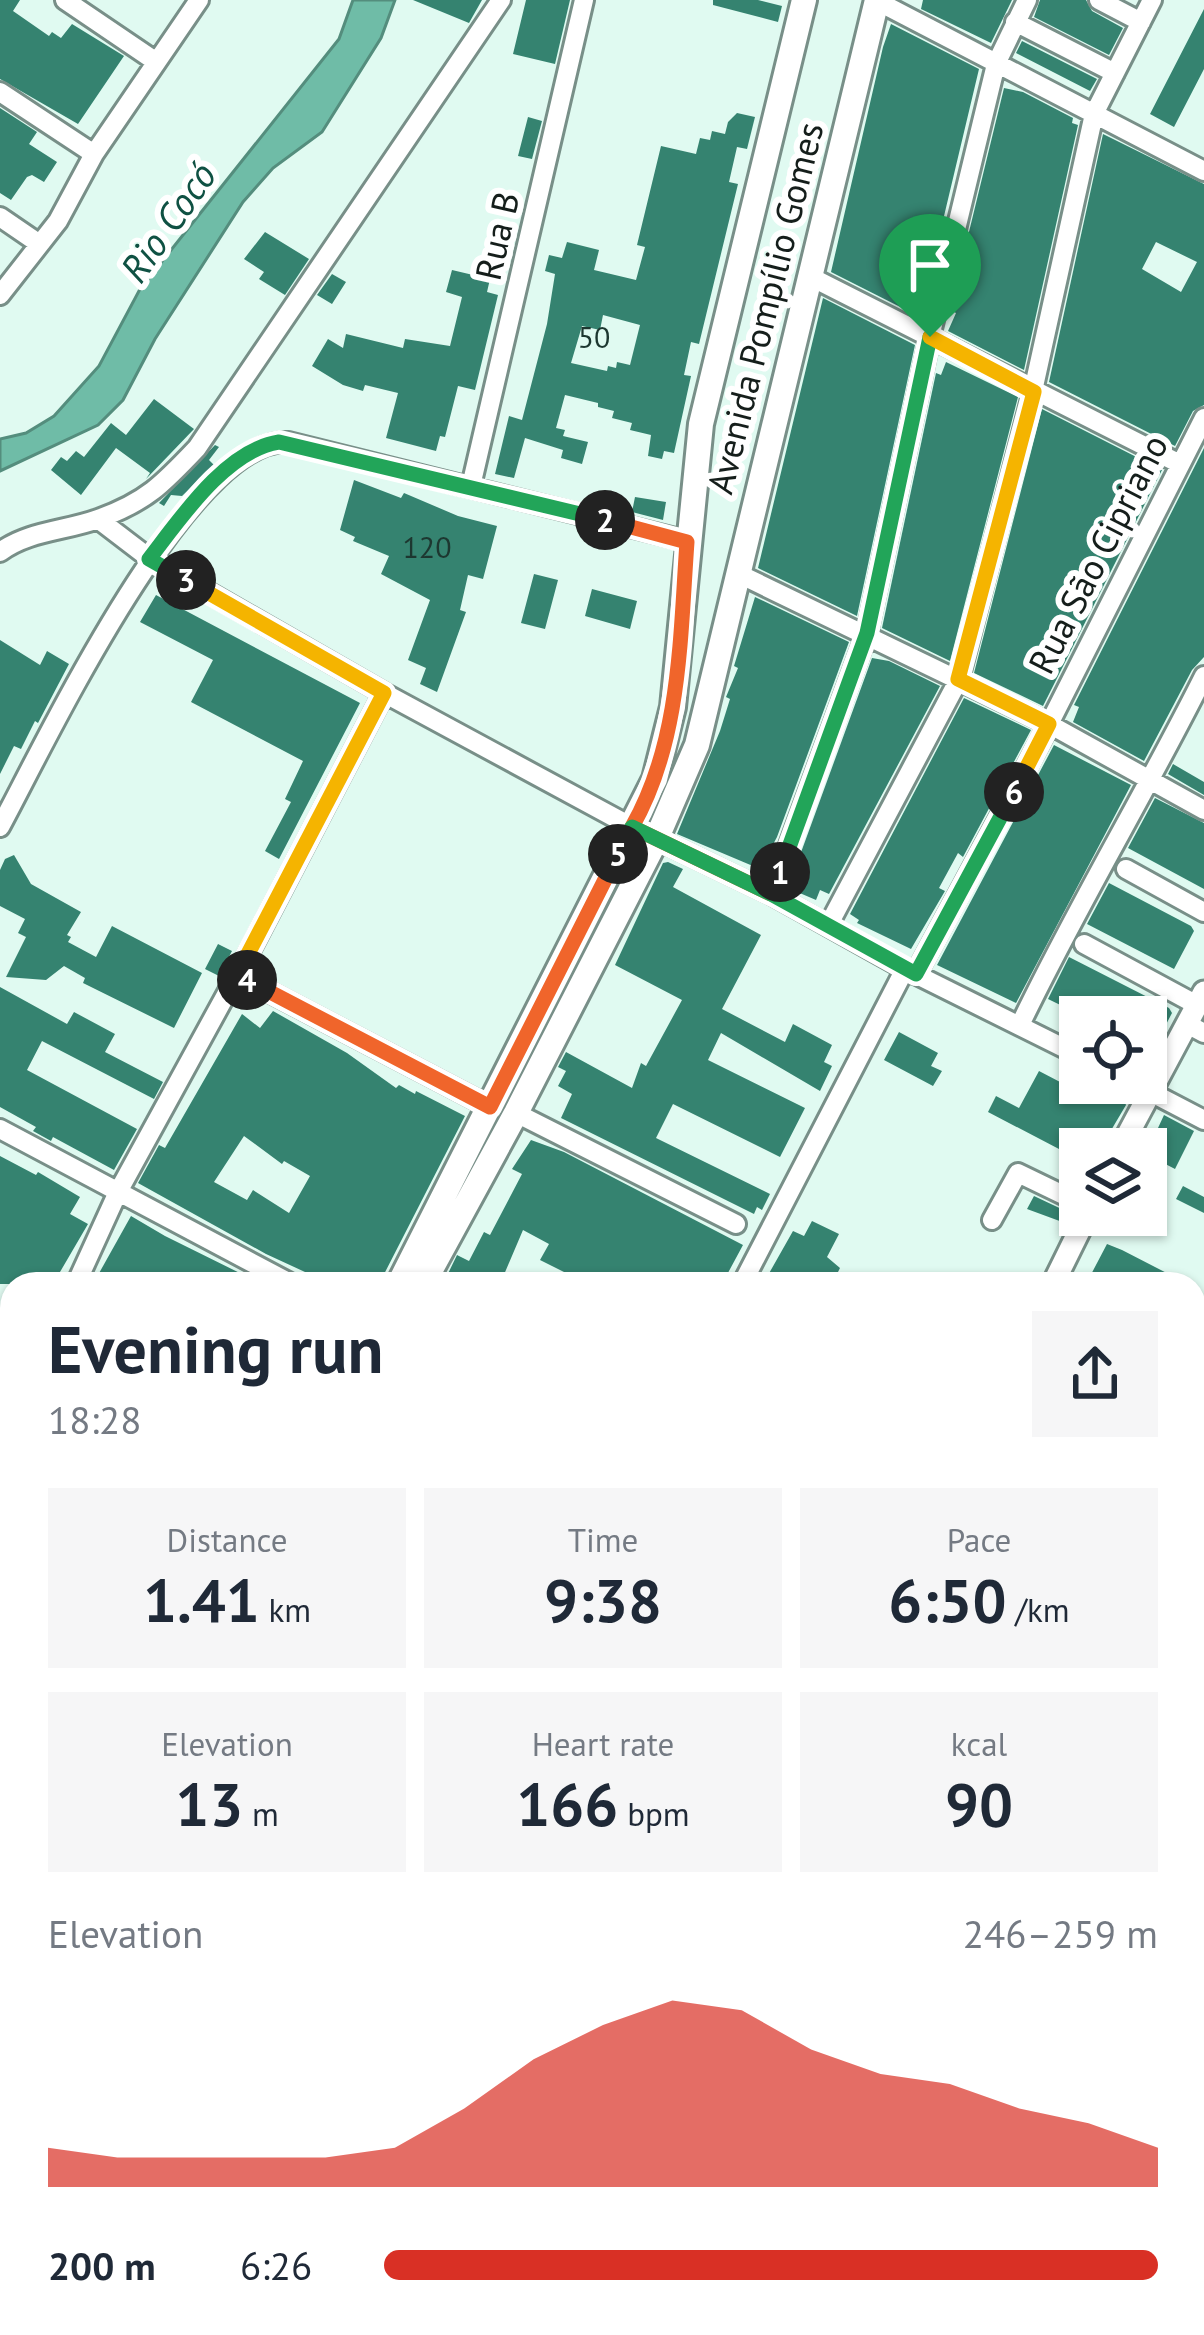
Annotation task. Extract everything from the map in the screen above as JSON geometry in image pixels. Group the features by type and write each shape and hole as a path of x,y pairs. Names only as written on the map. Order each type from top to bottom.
{"main road":[{"name":"Avenida Pompílio Gomes","path":"405,1272 649,798 673,707 701,424 804,0"},
{"name":"Avenida Pompílio Gomes","path":"430,1272 656,839 697,745 877,0"}],"street":[{"path":"65,0 155,61"},
{"path":"0,295 58,221 94,154 199,0"},
{"path":"0,552 15,541 98,519 154,495 196,448 501,0"},
{"name":"Rua B","path":"471,486 584,0"},
{"path":"877,0 1204,171"},
{"path":"771,894 867,633 930,337 996,64 1027,0"},
{"path":"1099,0 1141,22"},
{"path":"828,926 958,679 1034,392 1094,114 1152,0"},
{"path":"1015,22 1115,73"},
{"path":"0,92 94,154"},
{"path":"0,217 38,243"},
{"path":"808,276 1180,464"},
{"name":"Rua São Cipriano","path":"748,1272 1049,724 1204,418"},
{"path":"0,827 149,559 214,481 260,446 288,442 687,542"},
{"path":"98,519 149,559 384,693 632,827 1059,1045"},
{"path":"739,574 1049,724 1204,810"},
{"path":"1020,1025 1204,676"},
{"path":"81,1272 118,1192 384,693"},
{"path":"1126,869 1204,912"},
{"path":"1084,944 1198,1013 1167,1053"},
{"path":"237,975 490,1107"},
{"path":"1167,1101 1204,1120"},
{"path":"516,1113 736,1224"},
{"path":"0,1130 269,1272"},
{"path":"992,1220 1018,1173 1059,1193"},
{"path":"1059,1272 1077,1236"}],"shaded area":[{"name":"Rio Cocó","path":"353,0 395,0 381,38 322,132 273,168 243,202 155,339 123,400 98,425 0,471 0,439 26,433 54,416 99,366 140,289 339,39"}],"building":[{"path":"0,0 20,0 13,11 49,36 52,32 61,38 72,24 124,56 78,124 0,79"},
{"path":"413,0 482,0 469,23"},
{"path":"526,0 570,0 555,64 513,54"},
{"path":"713,0 758,0 782,6 778,22 713,5"},
{"path":"923,0 1012,0 991,43 921,9"},
{"path":"1040,0 1086,0 1092,11 1123,28 1109,55 1034,17"},
{"path":"1204,9 1204,69 1174,127 1150,114"},
{"path":"891,24 979,69 920,317 831,272"},
{"path":"1022,41 1097,79 1090,91 1016,53"},
{"path":"1004,88 1023,92 1078,125 1024,370 948,331 956,313 950,310"},
{"path":"0,108 37,132 29,144 57,162 44,182 27,177 11,200 0,193"},
{"path":"737,113 755,117 747,149 737,147 729,182 738,184 699,344 691,342 684,375 691,376 674,453 664,451 662,459 648,456 651,435 630,430 632,423 612,418 614,411 598,403 565,395 556,428 565,430 563,436 588,442 582,464 561,458 563,450 525,438 514,478 495,474 509,416 522,420 547,324 555,274 545,271 549,255 562,258 567,242 599,250 594,270 636,280 645,247 637,245 661,146 696,154 700,138 710,140 712,131 725,134","holes":["603,315 640,325 630,365 617,362 616,368 608,366 607,371 571,363 582,326 600,330"]},
{"path":"528,117 542,121 532,159 518,156"},
{"path":"1103,134 1204,184 1204,405 1193,411 1175,446 1049,382","holes":["1156,242 1197,262 1181,292 1142,269"]},
{"path":"265,232 309,259 285,295 259,279 264,272 244,259"},
{"path":"452,270 490,279 487,292 498,295 475,390 458,386 445,437 440,436 436,451 386,438 398,393 343,385 312,366 328,339 343,348 346,334 403,348 405,339 450,346 462,297 446,292"},
{"path":"332,274 346,282 332,304 317,295"},
{"path":"823,298 915,345 857,616 758,568"},
{"path":"946,362 1018,397 950,661 882,628 936,373 941,375"},
{"path":"154,399 194,429 146,479 150,473 116,448 81,495 51,470 61,457 67,461 76,451 84,457 111,423 126,435"},
{"path":"1042,409 1162,470 1043,706 974,673"},
{"path":"215,445 219,447 209,460 214,465 182,496 171,495 164,506 159,503"},
{"path":"1204,448 1204,657 1192,670 1144,761 1073,722 1079,707 1074,705"},
{"path":"354,480 497,526 483,579 468,575 460,610 466,612 437,692 420,684 426,668 408,660 430,600 381,574 389,556 353,541 355,537 340,530"},
{"path":"635,497 666,502 663,520 632,512"},
{"path":"534,574 558,580 545,629 521,623"},
{"path":"592,589 637,601 630,629 585,616"},
{"path":"156,595 360,703 279,859 265,851 291,802 285,799 303,761 191,702 213,660 140,622"},
{"path":"755,597 849,642 777,837 760,869 677,834 720,731"},
{"path":"0,640 40,665 47,651 69,664 38,723 35,721 21,749 14,746 0,774"},
{"path":"872,658 889,661 940,686 829,894 820,890 816,900 788,888"},
{"path":"964,698 1031,730 963,857 958,853 939,888 945,891 911,949 857,923 850,914"},
{"path":"1054,745 1131,785 1016,1003 937,965"},
{"path":"1173,764 1204,782 1204,795 1168,774"},
{"path":"1155,798 1204,823 1204,889 1128,848"},
{"path":"14,855 31,884 81,912 67,935 71,937 68,942 96,957 112,926 202,973 174,1028 83,983 85,978 64,966 46,980 6,977 26,937 18,933 25,919 0,906 0,870 5,859"},
{"path":"663,863 683,869 673,887 761,935 722,1009 785,1042 793,1024 832,1045 824,1062 832,1066 820,1091 721,1033 708,1060 805,1108 780,1157 673,1104 656,1138 770,1194 762,1210 757,1207 754,1214 561,1118 572,1094 558,1086 566,1071 558,1067 566,1052 632,1088 641,1063 646,1066 682,1000 615,965"},
{"path":"1109,883 1191,926 1194,931 1174,969 1087,924"},
{"path":"218,944 232,951 219,976 205,969"},
{"path":"1069,957 1145,996 1059,996 1059,1004 1048,999"},
{"path":"0,987 67,1024 74,1012 115,1034 105,1052 163,1082 154,1099 42,1041 27,1070 137,1129 114,1170 53,1137 51,1141 0,1107"},
{"path":"273,1011 347,1053 396,1088 416,1091 465,1116 385,1272 305,1272 138,1183 159,1145 165,1148 242,1014 260,1028","holes":["244,1136 282,1164 310,1176 289,1213 253,1190 247,1200 214,1182"]},
{"path":"899,1032 938,1053 931,1066 942,1071 933,1086 884,1060"},
{"path":"1039,1071 1059,1081 1059,1104 1126,1105 1112,1128 1059,1128 1059,1149 988,1112 996,1096 1019,1108"},
{"path":"1164,1115 1194,1131 1175,1169 1167,1165 1167,1128 1158,1128"},
{"path":"531,1140 564,1152 743,1245 728,1272 564,1272 540,1260 549,1244 523,1230 505,1272 449,1272 457,1255 469,1261 484,1232 490,1235 522,1174 512,1169"},
{"path":"0,1156 80,1197 70,1214 88,1224 60,1272 0,1272"},
{"path":"1183,1186 1204,1197 1204,1213 1176,1199"},
{"path":"1034,1196 1059,1208 1059,1221 1027,1209"},
{"path":"131,1216 238,1272 100,1272"},
{"path":"812,1221 839,1234 827,1257 840,1268 838,1272 770,1272 793,1231 804,1236"},
{"path":"1107,1244 1165,1272 1092,1272"}],"route":[{"path":"930,337 867,633 771,894 632,827 649,798 673,707 687,542 288,442 260,446 214,481 149,559 384,693 237,975 490,1107 632,827 656,839 771,894 916,974 1049,724 958,679 1034,392 930,337"}]}
